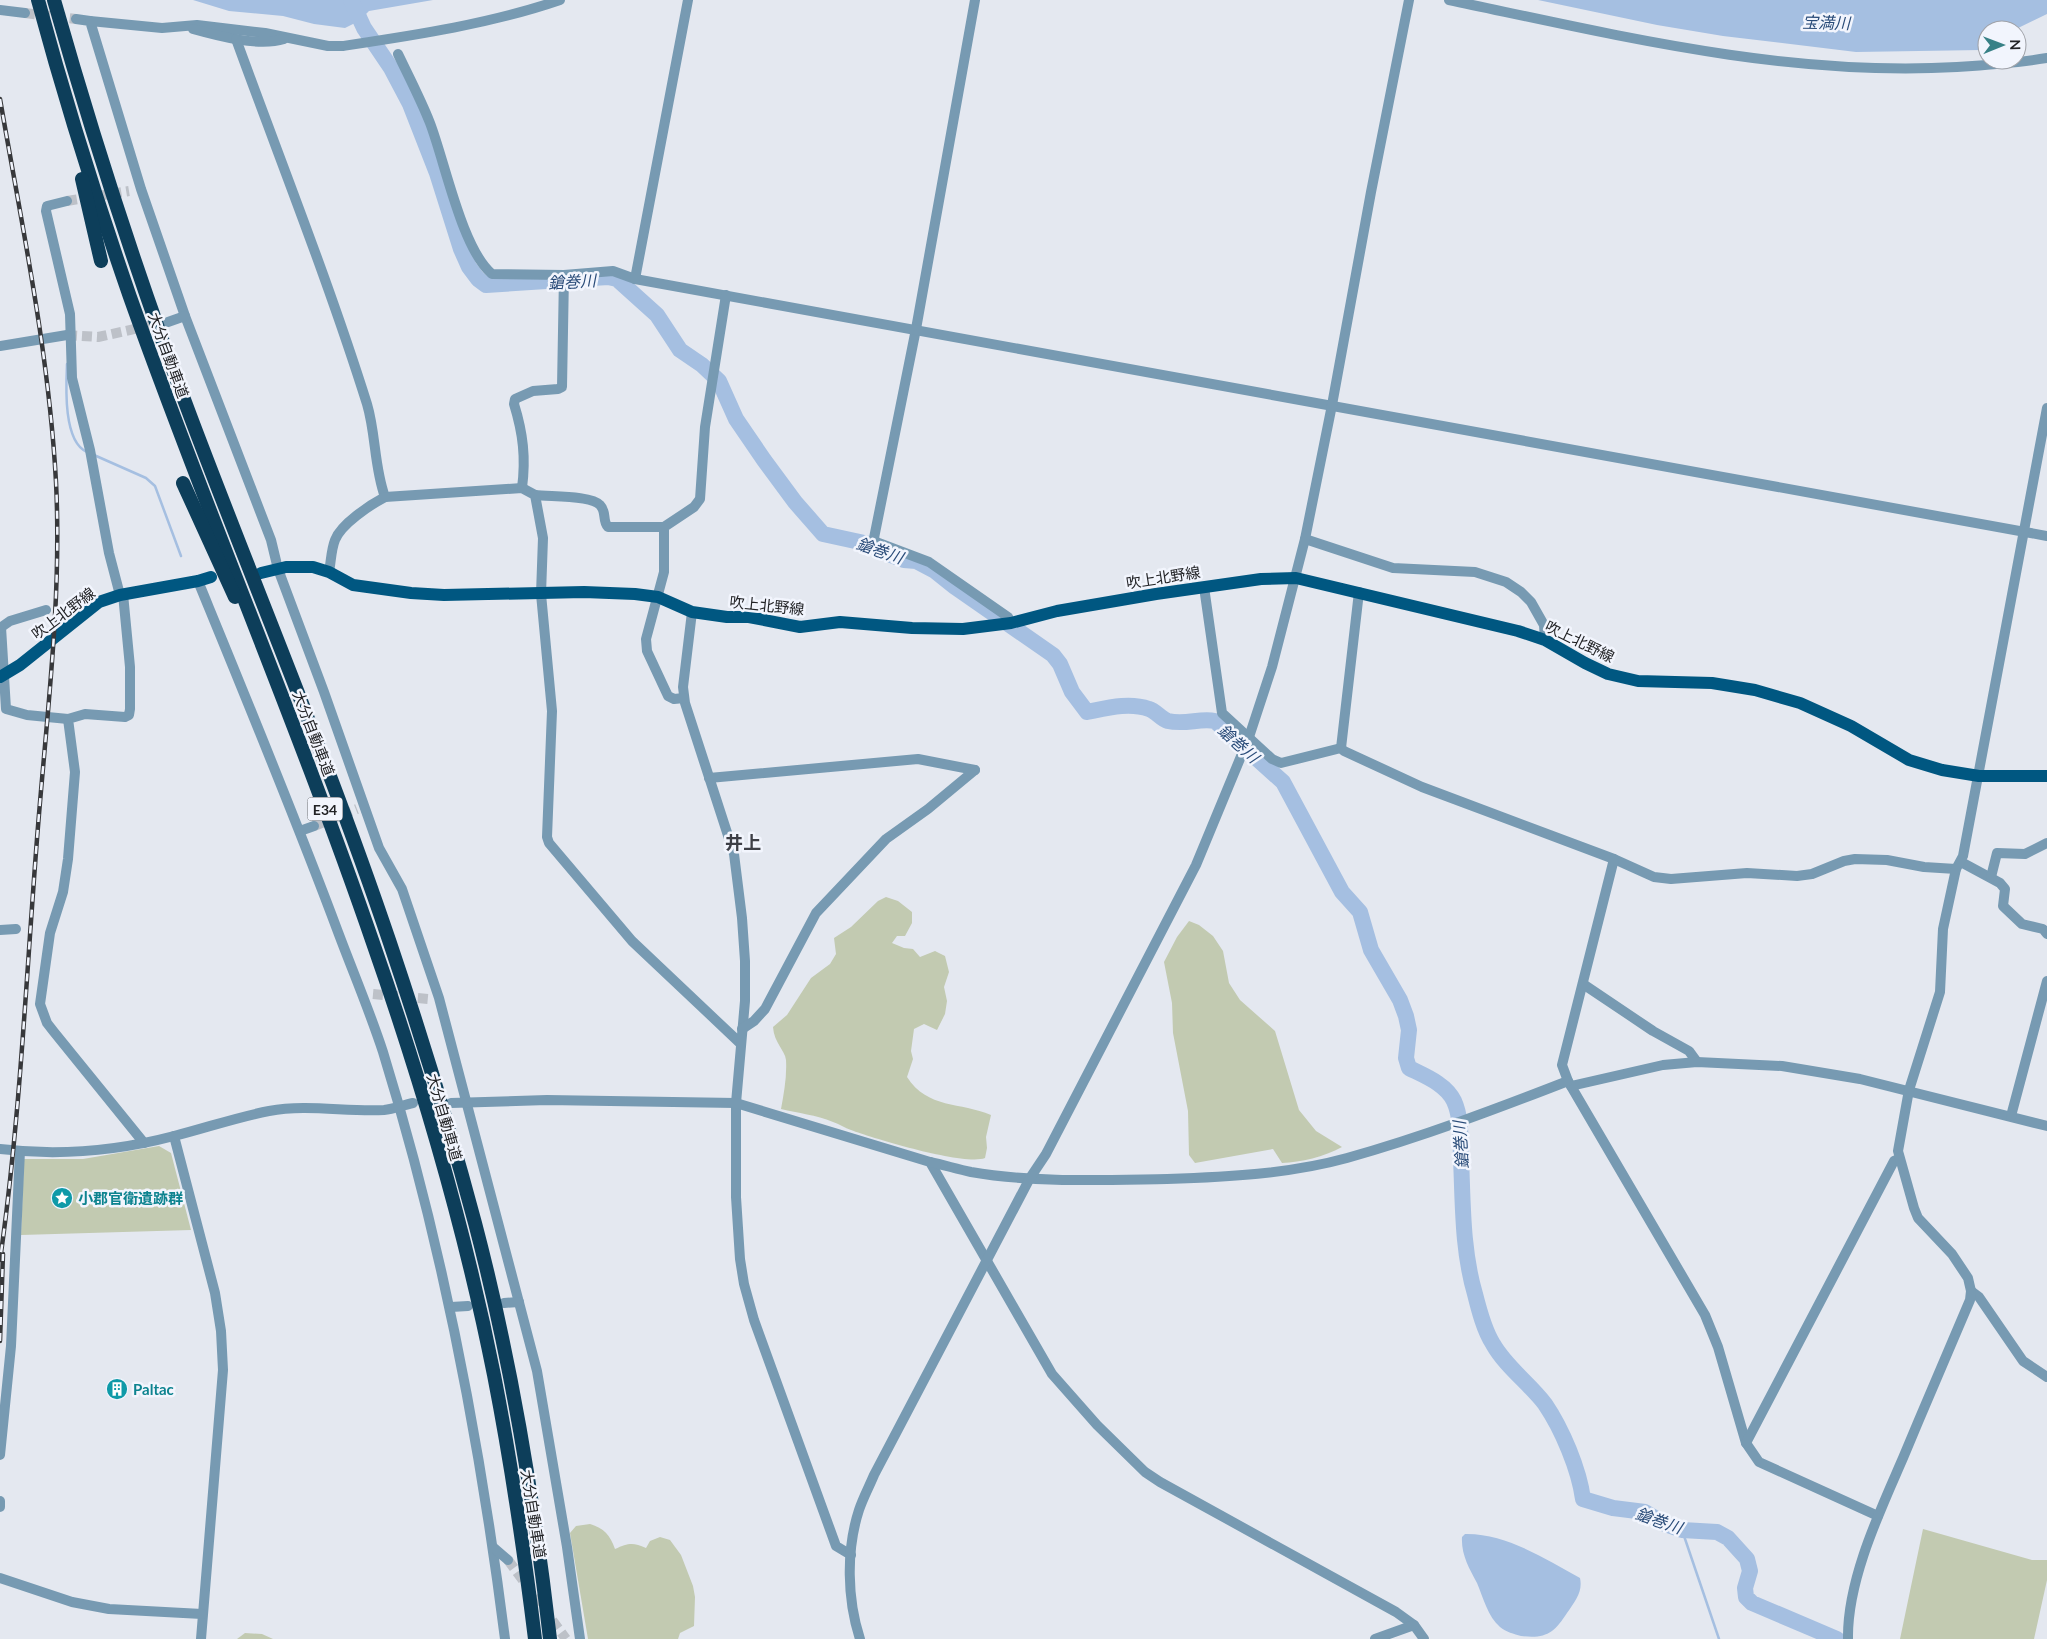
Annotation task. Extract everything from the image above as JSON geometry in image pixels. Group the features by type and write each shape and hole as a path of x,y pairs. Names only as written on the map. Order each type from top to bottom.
{"highway":[{"name":"大分自動車道","path":"38,0 83,155 129,294 179,430 294,725 375,947 421,1089 460,1229 493,1370 526,1567 535,1639"},
{"name":"大分自動車道","path":"54,0 98,150 144,288 193,425 350,828 390,942 436,1085 476,1225 508,1368 537,1536 550,1639"},
{"path":"52,52 101,262"},
{"path":"183,483 294,725"}],"main road":[{"name":"吹上北野線","path":"261,572 300,566 322,568 353,585 444,594 635,594 658,598 692,612 727,618 749,617 800,627 840,622 912,628 963,629 1011,623 1057,611 1204,587 1261,579 1296,578 1518,631 1545,640 1584,663 1608,674 1638,681 1712,683 1755,690 1800,703 1851,726 1909,760 1942,770 1979,776 2047,776"},
{"name":"吹上北野線","path":"2,676 20,665 99,602 121,595 198,581 210,577"}],"street":[{"path":"76,19 146,27 197,25 291,37 328,46 349,45 477,24 560,0"},
{"path":"635,279 688,0"},
{"path":"975,0 916,329 874,538 876,542 929,562 1008,617 1011,623"},
{"path":"860,1639 852,1608 851,1555 859,1510 874,1475 1030,1178 1046,1154 1196,865 1248,739 1272,667 1305,539 1409,0"},
{"path":"1449,0 1678,46 1758,60 1856,68 1934,68 2016,64 2047,58"},
{"path":"0,10 25,13"},
{"path":"90,21 141,189 185,316 271,540 278,569 361,808 379,848 402,889 467,1102 537,1371 574,1592 580,1639"},
{"path":"180,26 236,39 280,41 291,37"},
{"path":"236,39 336,312 368,406 375,454 386,496"},
{"path":"398,54 430,123 469,240 484,268 492,274 564,276 613,271 635,279 2047,536"},
{"path":"129,191 141,189"},
{"path":"46,610 10,621 0,627 2,676 6,709 28,715 68,719 85,714 125,717 128,715 130,709 130,667 121,595 109,553 90,450 72,378 70,314 46,211 47,206 67,201"},
{"path":"522,488 525,465 524,447 514,404 515,399 533,392 558,390 562,387 564,276"},
{"path":"329,572 333,546 339,532 348,523 386,496 522,488 535,496 591,500 600,504 604,510 605,524 608,527 664,527 694,507 700,499 705,427 726,295"},
{"path":"168,322 185,316"},
{"path":"0,346 67,335"},
{"path":"1848,1639 1856,1586 1878,1516 1970,1300 1971,1291 1968,1278 1952,1254 1918,1218 1909,1195 1899,1158 1898,1142 1909,1090 1940,992 1943,929 1979,776 2047,408"},
{"path":"535,496 544,548 540,594 552,711 547,837 549,843 632,941 741,1044"},
{"path":"664,527 664,572 648,630 647,651 668,696 674,699 684,698"},
{"path":"1305,539 1393,568 1476,572 1506,582 1521,592 1531,602 1544,625 1545,640"},
{"path":"198,581 300,831 382,1049 400,1108 451,1307 494,1548 505,1639"},
{"path":"1204,587 1222,713 1248,739 1272,759 1281,763 1341,748 1422,787 1614,859 1654,877 1671,879 1747,873 1797,876 1812,874 1844,861 1855,859 1887,860 1924,867 1959,865 1991,877 2000,883 2005,890 2003,906 2022,924 2043,929 2047,934"},
{"path":"1341,748 1359,592"},
{"path":"692,612 682,687 728,834 737,874 745,961 745,1002 736,1103 736,1197 740,1259 744,1284 758,1329 836,1546 851,1555"},
{"path":"68,719 75,772 68,859 63,892 50,933 40,1004 47,1023 144,1143"},
{"path":"710,778 918,758 975,770 928,809 886,838 816,913 765,1009 742,1030"},
{"path":"300,831 314,826"},
{"path":"1991,877 1997,853 2025,854 2047,843"},
{"path":"1614,859 1562,1065 1570,1083 1705,1315 1718,1347 1746,1443 1759,1462 1878,1516"},
{"path":"0,930 16,928"},
{"path":"2011,1116 2047,981"},
{"path":"1583,984 1653,1031 1689,1051 1696,1062"},
{"path":"362,994 373,994"},
{"path":"451,1103 547,1100 736,1103 930,1162 971,1172 1030,1178 1119,1180 1201,1178 1282,1172 1346,1158 1459,1122 1570,1083 1663,1065 1696,1062 1782,1066 1860,1079 2047,1126"},
{"path":"0,1149 20,1151 100,1150 144,1143 227,1120 272,1110 382,1110 400,1108 413,1103"},
{"path":"174,1136 214,1293 221,1331 223,1370 200,1639"},
{"path":"0,1455 11,1346 20,1151"},
{"path":"1746,1443 1894,1161 1899,1158"},
{"path":"930,1162 1052,1374 1097,1425 1145,1472 1382,1603 1414,1625 1424,1639"},
{"path":"1971,1291 1979,1297 2023,1361 2047,1377"},
{"path":"504,1303 519,1302"},
{"path":"451,1307 468,1306"},
{"path":"0,1500 0,1507"},
{"path":"494,1548 508,1560"},
{"path":"0,1578 72,1602 109,1609 202,1614"},
{"path":"1375,1639 1414,1625"}],"green space":[{"path":"886,897 898,901 912,912 912,923 905,936 897,936 892,943 904,948 913,949 920,957 935,951 945,956 949,972 944,987 947,1001 945,1014 937,1030 924,1024 914,1029 911,1051 913,1059 907,1077 924,1095 934,1100 991,1115 986,1137 987,1148 985,1158 959,1158 940,1155 863,1134 820,1118 781,1109 786,1078 786,1060 775,1038 773,1027 787,1015 811,978 830,964 836,954 834,938 851,927 878,901"},
{"path":"1189,921 1199,925 1213,936 1223,951 1229,983 1240,1000 1275,1031 1299,1110 1316,1131 1342,1147 1328,1154 1282,1163 1273,1149 1195,1163 1189,1155 1188,1111 1173,1033 1172,1003 1164,962 1177,937"},
{"path":"159,1146 171,1153 191,1230 21,1235 24,1159 83,1159"},
{"path":"590,1524 606,1533 615,1549 630,1544 646,1548 650,1541 660,1537 670,1540 681,1555 693,1586 695,1597 694,1626 680,1633 678,1639 588,1639 570,1533 576,1526"},
{"path":"1923,1529 2032,1560 2047,1560 2047,1580 2034,1639 1900,1639"},
{"path":"245,1633 262,1634 273,1639 237,1639"}],"water":[{"path":"193,0 433,0 369,11 366,14 367,17 345,28 314,24 283,16 229,11"},
{"name":"宝満川","path":"1538,0 2047,0 2047,14 2027,24 2027,20 1977,20 1977,50 1856,52 1723,36 1657,25"},
{"path":"1465,1534 1480,1535 1510,1542 1539,1555 1580,1578 1581,1583 1578,1596 1553,1630 1543,1635 1521,1636 1510,1633 1496,1623 1489,1612 1466,1561 1462,1543 1462,1537"}],"waterway":[{"name":"鎗巻川","path":"351,0 364,28 391,68 410,104 437,173 461,249 469,267 478,279 486,285 608,277 617,279 657,315 680,350 702,365 719,381 736,419 795,502 823,534 869,544 904,560 916,561 935,571 1053,655 1060,664 1072,692 1087,712 1118,706 1134,706 1152,710 1168,721 1215,721 1283,782 1342,892 1360,912 1371,950 1400,1000 1409,1030 1406,1058 1409,1068 1440,1085 1450,1095 1457,1108 1460,1129 1465,1243 1482,1320 1498,1352 1539,1396 1551,1414 1574,1462 1583,1499 1613,1508 1645,1512 1665,1524 1682,1530 1717,1532 1728,1538 1747,1559 1750,1571 1745,1588 1746,1597 1752,1603 1837,1639"},
{"path":"67,364 66,386 70,426 79,446 87,452"},
{"path":"94,455 146,478 155,486 181,556"},
{"path":"1682,1530 1719,1639"}],"tunnel":[{"path":"25,13 76,19"},
{"path":"67,201 129,191"},
{"path":"67,335 98,337 162,323"},
{"path":"314,826 357,809"},
{"path":"373,994 428,999"},
{"path":"508,1560 566,1639"}],"railway":[{"path":"0,99 41,338 52,434 57,527 57,571 52,661 22,1050 13,1155 0,1260"},
{"path":"0,1341 3,1254"}],"place":[{"name":"小郡官衛遺跡群","path":"62,1198"},
{"name":"Paltac","path":"117,1389"}],"district":[{"name":"井上","path":"743,842"}]}
